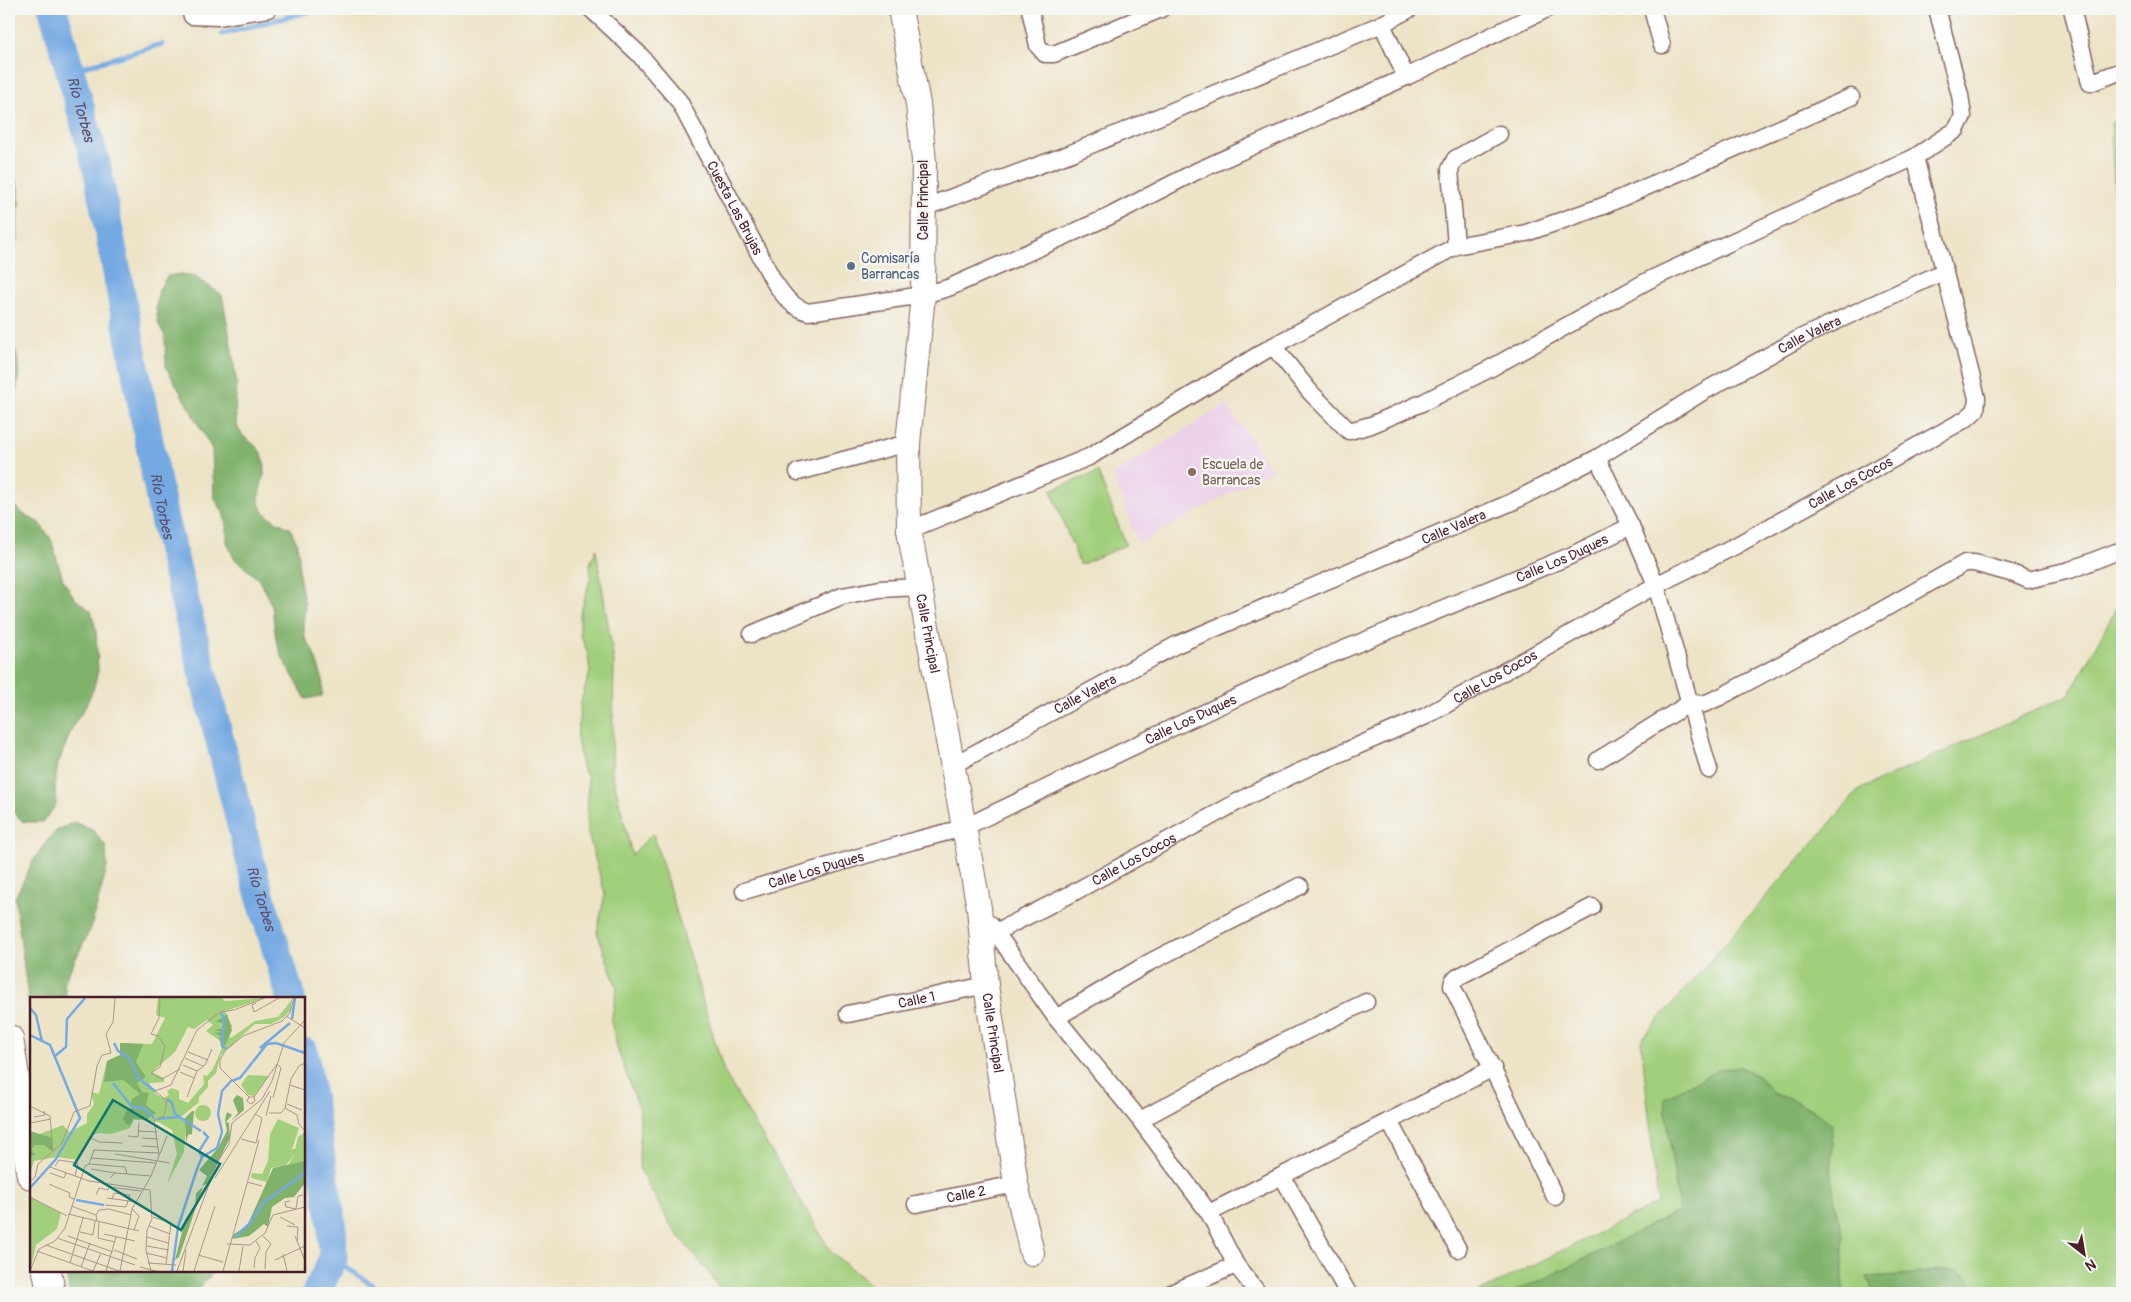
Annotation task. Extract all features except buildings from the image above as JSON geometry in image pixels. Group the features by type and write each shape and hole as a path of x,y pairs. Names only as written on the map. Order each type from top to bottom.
{"highway":[{"path":"9,1039 30,1169"},
{"path":"47,1272 51,1293"}],"street":[{"path":"191,12 218,17 268,9"},
{"name":"Cuesta Las Brujas","path":"591,9 639,54 679,101 784,298 796,308 808,312 923,296 948,288 1108,217 1195,172 1406,77 1547,9"},
{"name":"Calle Principal","path":"900,9 918,104 924,161 923,296 908,443 910,530 979,908 986,985 1016,1184 1032,1253"},
{"path":"1030,9 1038,46 1045,54 1054,54 1161,9"},
{"path":"923,208 1068,154 1382,24 1410,9"},
{"path":"1652,9 1662,45"},
{"path":"1273,346 1311,393 1349,431 1371,425 1424,402 1492,368 1649,280 1914,157 1956,130 1963,116 1960,95 1937,9"},
{"path":"2072,9 2090,83 2122,71"},
{"path":"1382,24 1406,77"},
{"path":"910,530 1089,457 1273,346 1456,246 1526,233 1603,206 1851,97"},
{"path":"1456,246 1451,164 1455,159 1499,134"},
{"path":"1914,157 1945,271"},
{"name":"Calle Los Cocos","path":"996,932 1250,796 1316,764 1426,716 1656,586 1735,546 1966,419 1976,410 1977,398 1945,271"},
{"name":"Calle Valera","path":"953,765 1176,645 1512,502 1597,458 1701,393 1800,338 1945,271"},
{"path":"798,472 908,443"},
{"path":"1597,458 1631,526 1656,586 1709,770"},
{"name":"Calle Los Duques","path":"744,892 912,840 963,828 1313,662 1570,556 1631,526"},
{"path":"1598,760 1690,703 1704,704 1720,697 1882,610 1964,563 1974,563 2014,574 2028,580 2070,570 2116,552"},
{"path":"752,634 842,596 880,589 920,587"},
{"path":"1056,1018 1150,962 1300,886"},
{"path":"1556,1197 1452,986 1454,980 1592,907"},
{"path":"979,908 1056,1018 1140,1120 1209,1213 1236,1265 1258,1293"},
{"name":"Calle 1","path":"848,1014 986,985"},
{"path":"1140,1120 1283,1042 1366,1002"},
{"path":"1209,1213 1494,1068"},
{"path":"1389,1121 1458,1250"},
{"path":"1282,1176 1348,1293"},
{"name":"Calle 2","path":"916,1204 1016,1184"},
{"path":"1171,1293 1236,1265"}],"shaded area":[{"name":"Escuela de Barrancas","path":"1226,404 1272,470 1138,544 1113,475"}],"green space":[{"path":"2122,118 2122,335 2111,123"},
{"path":"9,170 17,181 20,202 17,222 18,238 9,254"},
{"path":"182,274 195,277 222,295 236,379 235,410 238,428 263,457 265,469 259,498 261,508 269,517 290,528 297,543 299,575 305,607 303,623 305,638 313,651 323,680 322,696 306,699 282,657 276,640 272,607 266,592 258,579 234,558 227,542 227,527 223,512 214,497 212,449 166,367 165,336 158,323 156,307 159,290 167,276"},
{"path":"9,336 17,358 18,380 9,426"},
{"path":"1098,472 1126,545 1080,565 1051,490"},
{"path":"9,499 20,512 39,523 51,539 63,580 75,599 91,611 96,630 98,671 93,690 73,726 58,764 55,784 56,805 43,822 23,822 9,808"},
{"path":"596,549 614,662 612,772 632,855 653,833 724,1072 831,1252 880,1293 722,1293 713,1278 671,1226 639,1168 640,1111 618,1051 611,1022 617,988 597,932 605,894 587,830 588,778 582,767 577,738 581,701 590,672 588,654 580,634 580,615 591,576 590,564"},
{"path":"2122,598 2122,1293 1477,1293 1658,1203 1641,1040 1859,790 2069,695"},
{"path":"74,822 94,831 106,847 107,867 91,928 64,982 66,997 30,997 30,1013 15,898 32,863 56,831"},
{"path":"1739,1066 1759,1077 1774,1094 1794,1100 1813,1110 1831,1123 1833,1145 1830,1169 1837,1214 1843,1234 1843,1293 1510,1293 1546,1278 1679,1211 1664,1098 1719,1070"},
{"path":"1938,1270 1960,1270 1973,1284 1961,1293 1874,1293 1867,1277 1914,1274"},
{"path":"66,1272 213,1272 194,1293 69,1293"}],"waterway":[{"name":"Río Torbes","path":"53,9 97,168 164,519 253,872 291,997"},
{"path":"222,34 319,9"},
{"path":"70,71 162,44"},
{"name":"Río Torbes","path":"305,1058 332,1225 333,1259 316,1293"},
{"path":"333,1259 385,1293"}],"place":[{"name":"Comisaría Barrancas","path":"851,266"},
{"name":"Escuela de Barrancas","path":"1192,472"}]}
